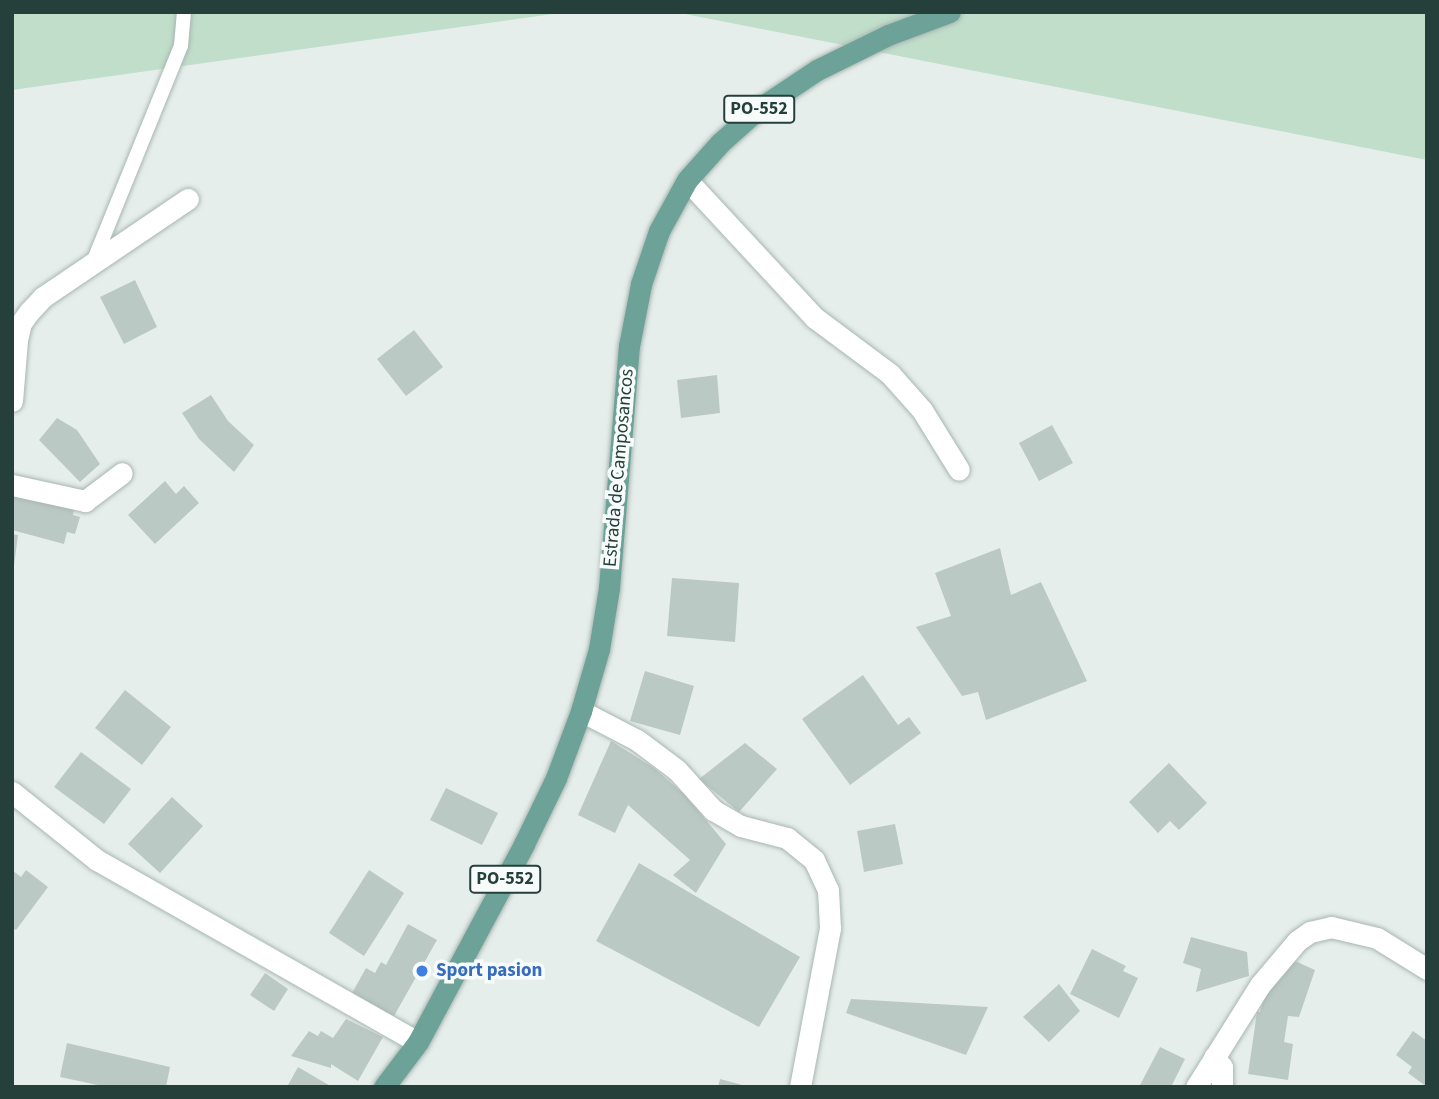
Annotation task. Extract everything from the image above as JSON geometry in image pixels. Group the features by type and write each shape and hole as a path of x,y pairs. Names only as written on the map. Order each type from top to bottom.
{"main road":[{"name":"Estrada de Camposancos","path":"384,1087 418,1042 524,844 556,778 581,711 599,649 609,588 621,416 629,346 641,284 659,231 687,180 719,144 787,88 888,34 950,12"},
{"name":"Estrada de Camposancos","path":"404,1087 418,1042"}],"street":[{"path":"687,180 815,318 890,373 922,410 960,470"},
{"path":"12,401 21,323 43,297 188,199"},
{"path":"12,485 85,501 122,473"},
{"path":"581,711 637,740 677,770 713,810 741,826 787,838 814,860 828,890 830,928 800,1087"},
{"path":"12,792 97,860 418,1042"},
{"path":"1196,1087 1261,985 1297,941 1310,932 1331,927 1377,938 1427,969"},
{"path":"1213,1057 1222,1067 1222,1087"}],"lane":[{"path":"94,262 181,46 184,12"}],"green space":[{"path":"12,12 567,12 12,90"},
{"path":"675,12 1427,12 1427,160"}],"building":[{"path":"135,280 157,327 124,344 100,297"},
{"path":"414,330 443,367 406,396 377,359"},
{"path":"717,375 720,413 681,418 677,380"},
{"path":"211,395 228,421 254,445 234,472 199,439 182,413"},
{"path":"57,418 77,430 100,464 80,482 39,440"},
{"path":"1052,425 1073,463 1039,481 1019,443"},
{"path":"165,481 176,494 184,486 199,503 155,544 128,515"},
{"path":"12,492 74,509 73,515 80,517 75,534 67,532 64,544 12,530"},
{"path":"12,534 18,535 14,566 12,566"},
{"path":"1000,548 1011,595 1041,582 1087,681 986,720 978,692 962,696 916,627 951,616 935,573"},
{"path":"672,578 739,583 735,642 667,636"},
{"path":"645,671 694,686 680,735 630,721"},
{"path":"863,675 898,725 909,717 921,733 850,785 802,719"},
{"path":"125,690 171,727 142,765 95,728"},
{"path":"611,741 654,768 684,794 726,844 696,893 673,875 690,860 628,805 615,833 578,815"},
{"path":"745,743 777,769 739,812 699,779"},
{"path":"81,752 131,789 104,824 54,787"},
{"path":"1169,763 1207,803 1179,830 1170,821 1158,833 1129,802"},
{"path":"446,788 498,813 482,845 430,820"},
{"path":"172,797 203,826 160,873 128,844"},
{"path":"895,824 903,864 864,872 857,831"},
{"path":"639,863 800,957 759,1027 596,941"},
{"path":"12,870 21,877 26,870 48,887 16,930 12,928"},
{"path":"369,870 404,893 364,956 329,933"},
{"path":"408,924 437,940 394,1016 352,993 366,968 375,973 381,962 386,965"},
{"path":"1191,937 1247,952 1249,976 1196,992 1201,969 1183,963"},
{"path":"1092,949 1126,966 1123,971 1138,978 1119,1018 1070,994"},
{"path":"1295,961 1315,970 1299,1017 1288,1016 1284,1042 1293,1044 1288,1080 1248,1074 1257,1012 1260,1012 1265,993"},
{"path":"265,973 288,989 274,1011 250,995"},
{"path":"1059,984 1080,1011 1049,1042 1023,1017"},
{"path":"851,999 988,1007 966,1055 846,1013"},
{"path":"346,1019 383,1037 358,1081 331,1064 331,1068 291,1056 309,1031 318,1036 321,1031 333,1038"},
{"path":"1413,1031 1427,1041 1427,1087 1408,1073 1412,1067 1396,1055"},
{"path":"67,1043 170,1067 166,1087 107,1087 60,1077"},
{"path":"1160,1047 1185,1059 1171,1087 1139,1087"},
{"path":"298,1067 332,1087 287,1087"},
{"path":"720,1079 746,1086 746,1087 718,1087"}],"place":[{"name":"Sport pasion","path":"422,971"}]}
